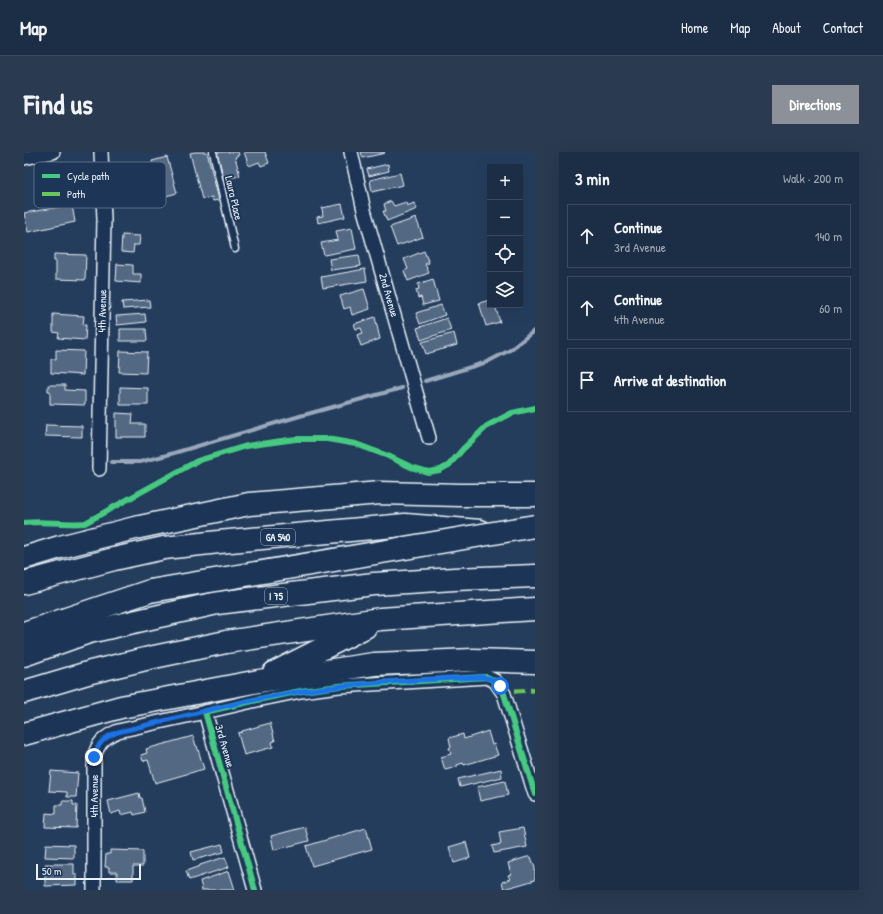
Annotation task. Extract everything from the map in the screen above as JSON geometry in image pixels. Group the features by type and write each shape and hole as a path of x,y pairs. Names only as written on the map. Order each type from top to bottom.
{"highway":[{"path":"24,558 60,547 135,528 249,504 380,493 535,495"},
{"name":"GA 540","path":"24,583 114,559 164,548 219,542 405,526 535,536"},
{"path":"24,633 150,591 535,526"},
{"name":"I 75","path":"24,655 89,632 217,603 374,584 454,578 535,576"},
{"path":"24,692 91,672 226,642 380,619 535,609"},
{"path":"259,681 380,619"},
{"path":"24,734 121,707 259,681 374,664 473,660 535,662"}],"street":[{"path":"24,158 53,152"},
{"name":"4th Avenue","path":"101,152 101,162"},
{"name":"2nd Avenue","path":"351,152 364,210 429,438"},
{"name":"4th Avenue","path":"98,469 104,208"},
{"name":"3rd Avenue","path":"254,890 205,712 264,698 339,686 482,677 491,679 500,686 506,697 535,794"},
{"name":"4th Avenue","path":"94,890 94,757 96,748 102,740 118,732 205,712"}],"lane":[{"name":"Laura Place","path":"213,152 235,248"}],"building":[{"path":"207,152 219,200 213,201 212,197 202,199 190,153"},
{"path":"217,152 238,152 239,155 235,157 240,176 224,179"},
{"path":"244,152 265,152 269,163 261,166 259,162 249,166"},
{"path":"361,152 384,152 385,153 363,158"},
{"path":"167,157 177,193 166,196 166,162 152,161"},
{"path":"388,164 389,171 369,176 367,169"},
{"path":"400,173 403,185 372,192 370,180"},
{"path":"391,201 394,206 406,202 407,206 414,203 417,209 387,221 383,211 386,211 384,204"},
{"path":"342,204 345,217 318,223 317,217 323,216 322,208"},
{"path":"54,208 73,208 75,222 28,232 24,213"},
{"path":"416,218 423,237 397,246 390,227"},
{"path":"352,228 356,249 324,255 321,243 338,240 336,231"},
{"path":"122,235 140,236 139,245 134,245 133,253 121,252"},
{"path":"424,251 429,263 425,264 429,273 408,281 404,271 408,269 404,259"},
{"path":"54,254 86,255 85,280 56,279 56,261 54,261"},
{"path":"359,255 361,266 331,270 329,259"},
{"path":"117,264 133,265 133,274 141,274 141,283 116,281"},
{"path":"365,269 367,281 323,288 321,277"},
{"path":"433,279 439,301 423,305 421,297 418,298 416,290 419,289 418,284"},
{"path":"364,289 370,309 352,315 350,307 344,309 340,296"},
{"path":"149,300 150,307 123,309 122,302"},
{"path":"487,301 487,308 496,308 500,322 486,326 479,303"},
{"path":"441,305 445,315 420,324 416,313"},
{"path":"53,314 84,316 83,325 86,325 85,340 58,338 59,333 53,332"},
{"path":"145,314 146,322 117,325 116,316"},
{"path":"375,317 380,339 361,346 357,335 363,333 361,328 356,329 354,324"},
{"path":"447,318 451,330 421,340 417,328"},
{"path":"120,329 146,329 147,341 120,341"},
{"path":"454,333 457,345 426,354 422,342"},
{"path":"56,350 84,351 83,375 51,373 51,359 56,359"},
{"path":"120,351 147,352 146,373 119,372"},
{"path":"48,385 65,385 65,390 85,391 85,405 50,404 50,391 48,391"},
{"path":"120,387 148,388 148,405 120,405"},
{"path":"116,413 133,414 132,424 145,424 145,437 116,437"},
{"path":"46,425 82,426 82,437 45,436"},
{"path":"270,723 275,741 272,742 273,747 244,755 238,733"},
{"path":"488,731 492,745 494,744 498,755 464,765 463,763 457,765 457,767 445,770 441,757 451,754 449,748 451,747 449,738 463,734 464,739"},
{"path":"193,736 204,769 155,783 148,760 143,761 141,755 147,753 146,749"},
{"path":"501,769 502,777 460,787 458,779"},
{"path":"51,771 78,773 76,797 67,797 67,792 49,791"},
{"path":"505,781 508,795 480,801 477,787"},
{"path":"139,793 140,798 142,798 145,812 134,815 133,812 121,815 120,811 111,814 108,801"},
{"path":"62,801 73,801 73,805 77,805 76,828 45,827 46,813 56,814 56,805 62,805"},
{"path":"305,827 309,841 274,850 271,836"},
{"path":"366,828 372,849 312,866 306,846"},
{"path":"523,828 527,847 494,853 492,846 501,844 499,832"},
{"path":"466,842 470,858 454,863 449,847"},
{"path":"46,844 74,845 74,858 45,857"},
{"path":"222,844 224,852 193,860 191,852"},
{"path":"110,850 143,851 143,866 133,866 133,880 117,880 117,872 109,872 109,867 105,867 106,854 110,854"},
{"path":"225,857 229,867 189,880 186,871"},
{"path":"531,857 535,868 535,880 504,889 502,882 510,879 508,875 511,874 508,863"},
{"path":"45,864 74,864 74,875 77,875 77,885 45,886"},
{"path":"229,871 235,890 201,890 200,881"}],"waterway":[{"path":"425,381 487,362 510,350 535,330"},
{"path":"111,462 140,462 402,388"}],"marked path":[{"path":"515,691 535,690"}],"cycle path":[{"path":"24,523 85,523 197,461 246,446 296,439 327,439 356,444 388,456 411,467 428,472 440,470 449,465 487,426 512,413 535,408"},
{"path":"255,890 205,712 301,691 339,686 487,677 495,681 504,694 535,794"}],"route":[{"path":"94,757 96,748 102,740 118,732 302,691 339,686 482,677 487,677 495,681 500,686"}]}
